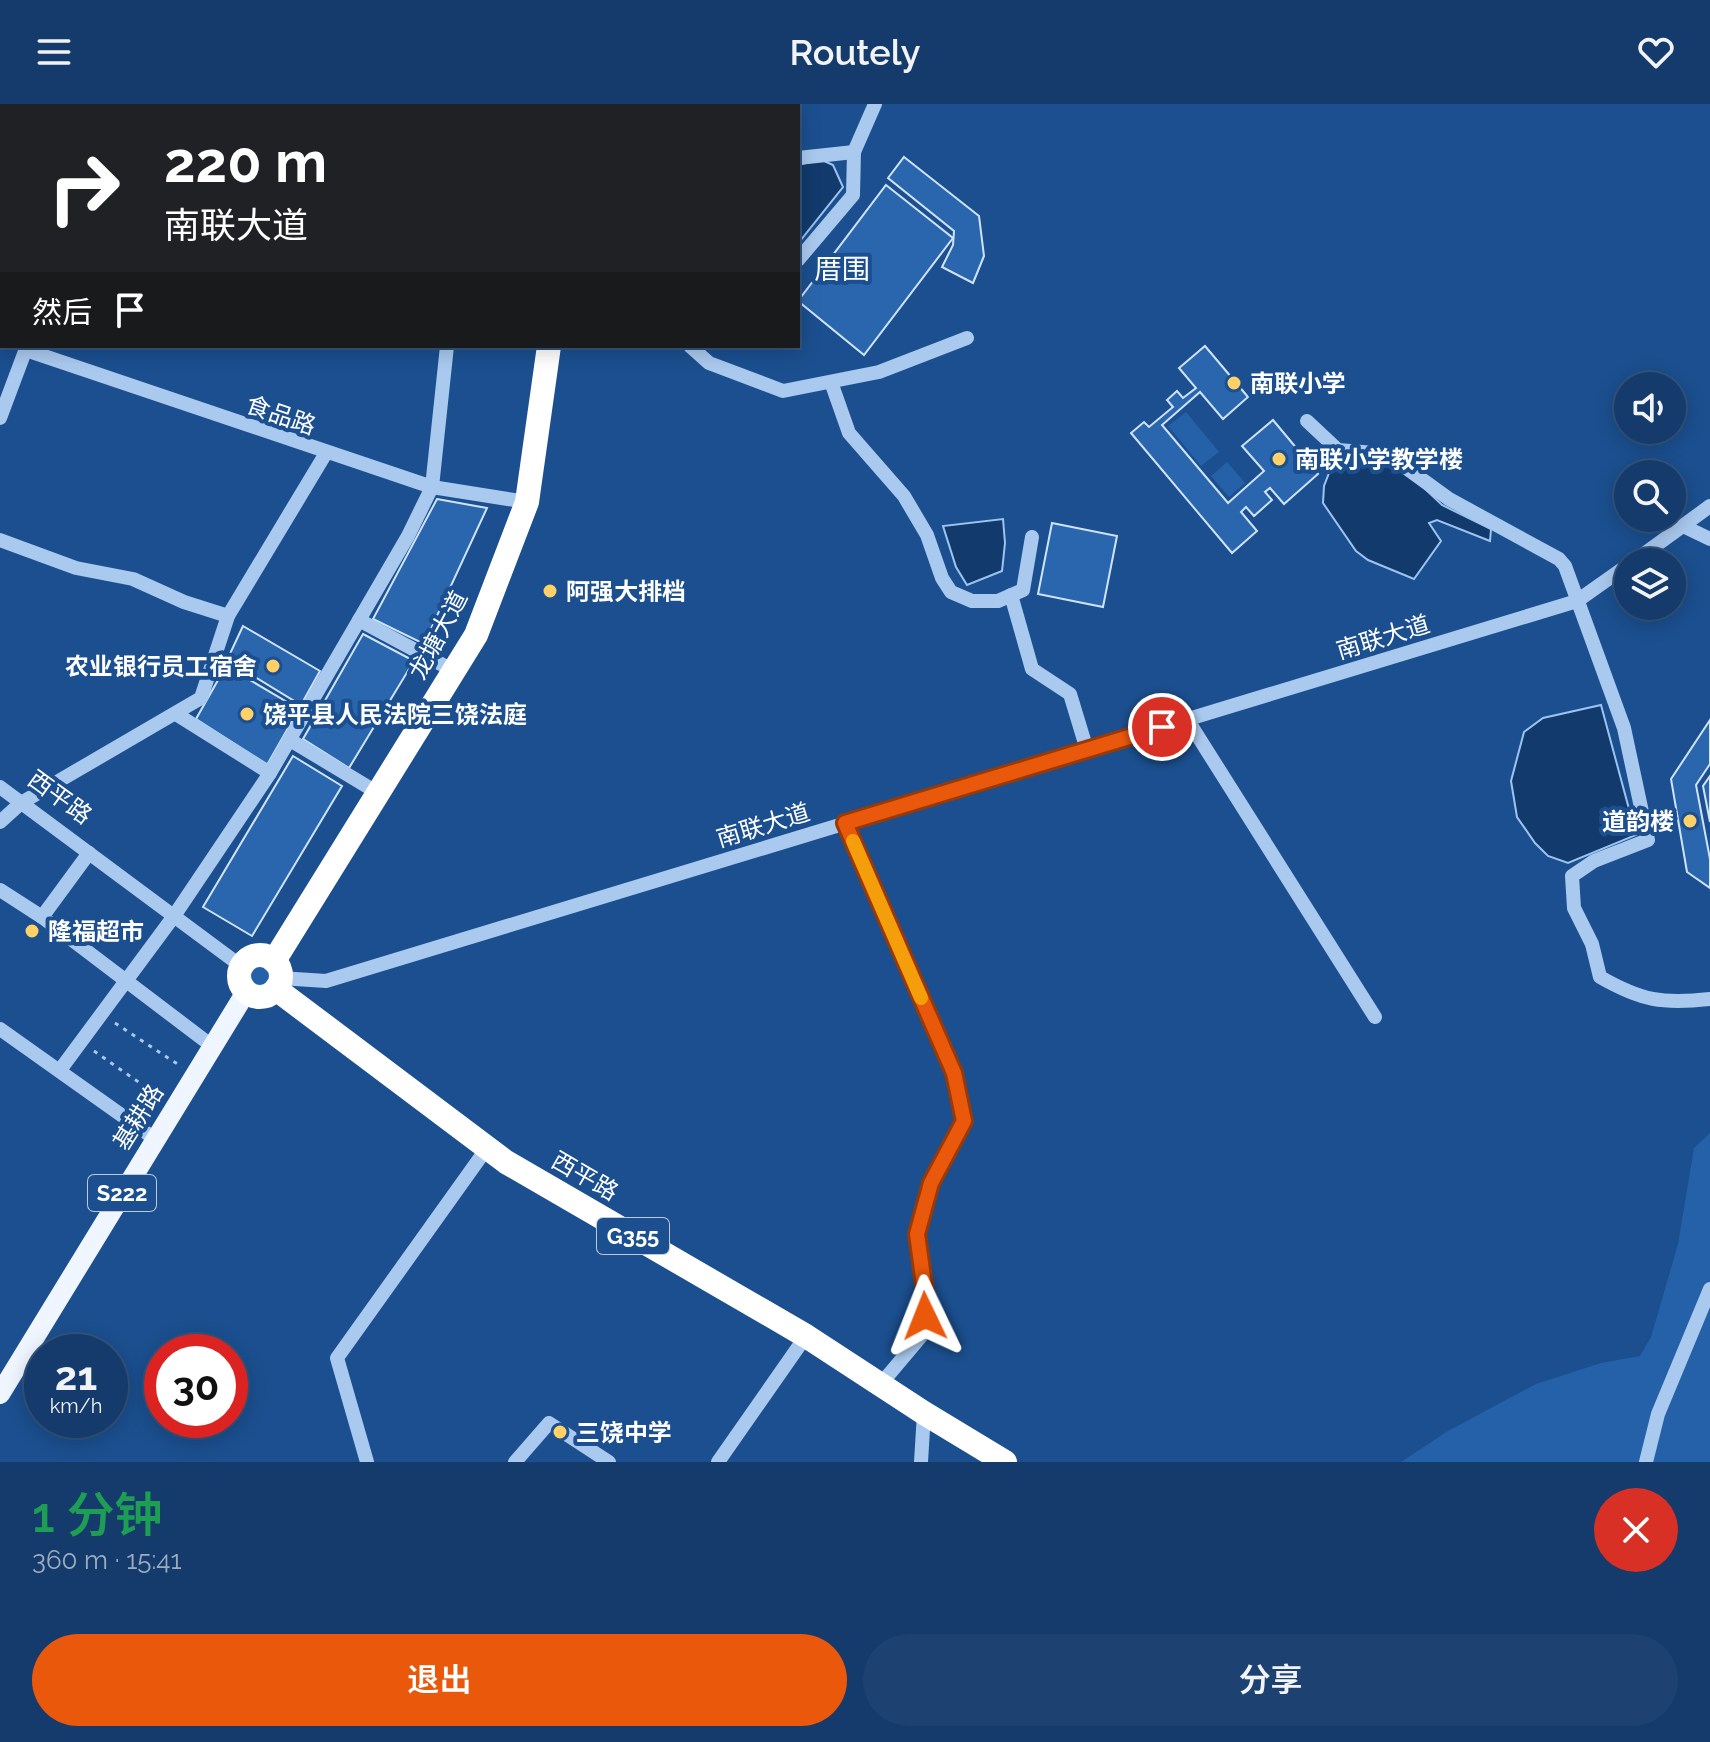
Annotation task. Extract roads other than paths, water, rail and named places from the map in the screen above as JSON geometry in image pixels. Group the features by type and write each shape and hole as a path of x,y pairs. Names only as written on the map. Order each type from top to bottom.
{"highway":[{"name":"龙塘大道","path":"523,501 540,348"},
{"name":"龙塘大道","path":"275,971 375,792 451,669 470,632 523,501 549,348"},
{"path":"253,956 275,971 271,994 258,997 246,992 239,981 241,966 253,956"},
{"name":"西平路","path":"275,971 506,1162 806,1336 1005,1462"}],"main road":[{"name":"基耕路","path":"0,1394 246,992"}],"street":[{"path":"800,258 853,195 854,152 875,104"},
{"path":"800,158 854,152"},
{"path":"833,155 843,168 853,195"},
{"path":"692,348 709,363 783,391 879,372 967,338"},
{"path":"0,418 27,348"},
{"name":"食品路","path":"27,348 432,487 523,501"},
{"path":"60,1070 174,916 270,773 408,536 432,487 447,348"},
{"path":"831,382 849,433 904,496 927,535 942,578 951,592 972,601 998,601 1023,590 1032,537"},
{"path":"1307,421 1338,450 1387,454 1449,499 1559,559 1565,566 1624,728 1648,840 1594,861 1572,876 1574,908 1592,944 1600,977 1632,995 1673,1003 1710,999"},
{"path":"0,822 21,803 201,698 228,616 326,453"},
{"path":"1686,524 1710,506"},
{"path":"1686,527 1710,539"},
{"path":"1652,548 1675,532"},
{"path":"0,540 76,568 133,579 184,602 228,616"},
{"name":"南联大道","path":"275,971 326,981 1577,601 1614,575"},
{"path":"1011,595 1032,669 1070,694 1087,750"},
{"path":"359,620 451,669"},
{"path":"176,714 270,773"},
{"path":"1187,719 1375,1017"},
{"path":"290,740 375,792"},
{"name":"西平路","path":"0,787 241,966"},
{"path":"845,823 954,1073 964,1121 931,1183 917,1234 926,1299 923,1334 880,1385"},
{"path":"42,917 89,853"},
{"path":"0,890 42,917 212,1046"},
{"path":"0,1029 155,1139"},
{"path":"367,1462 337,1358 487,1148"},
{"path":"1646,1462 1658,1414 1710,1289"},
{"path":"718,1462 806,1336"},
{"path":"921,1462 924,1413"},
{"path":"515,1462 549,1423 609,1462"}],"place":[{"name":"南联小学","path":"1234,383"},
{"name":"南联小学教学楼","path":"1279,459"},
{"name":"阿强大排档","path":"550,591"},
{"name":"农业银行员工宿舍","path":"273,666"},
{"name":"饶平县人民法院三饶法庭","path":"247,714"},
{"name":"道韵楼","path":"1690,821"},
{"name":"隆福超市","path":"32,931"},
{"name":"三饶中学","path":"560,1432"}],"district":[{"name":"厝围","path":"842,269"}]}
